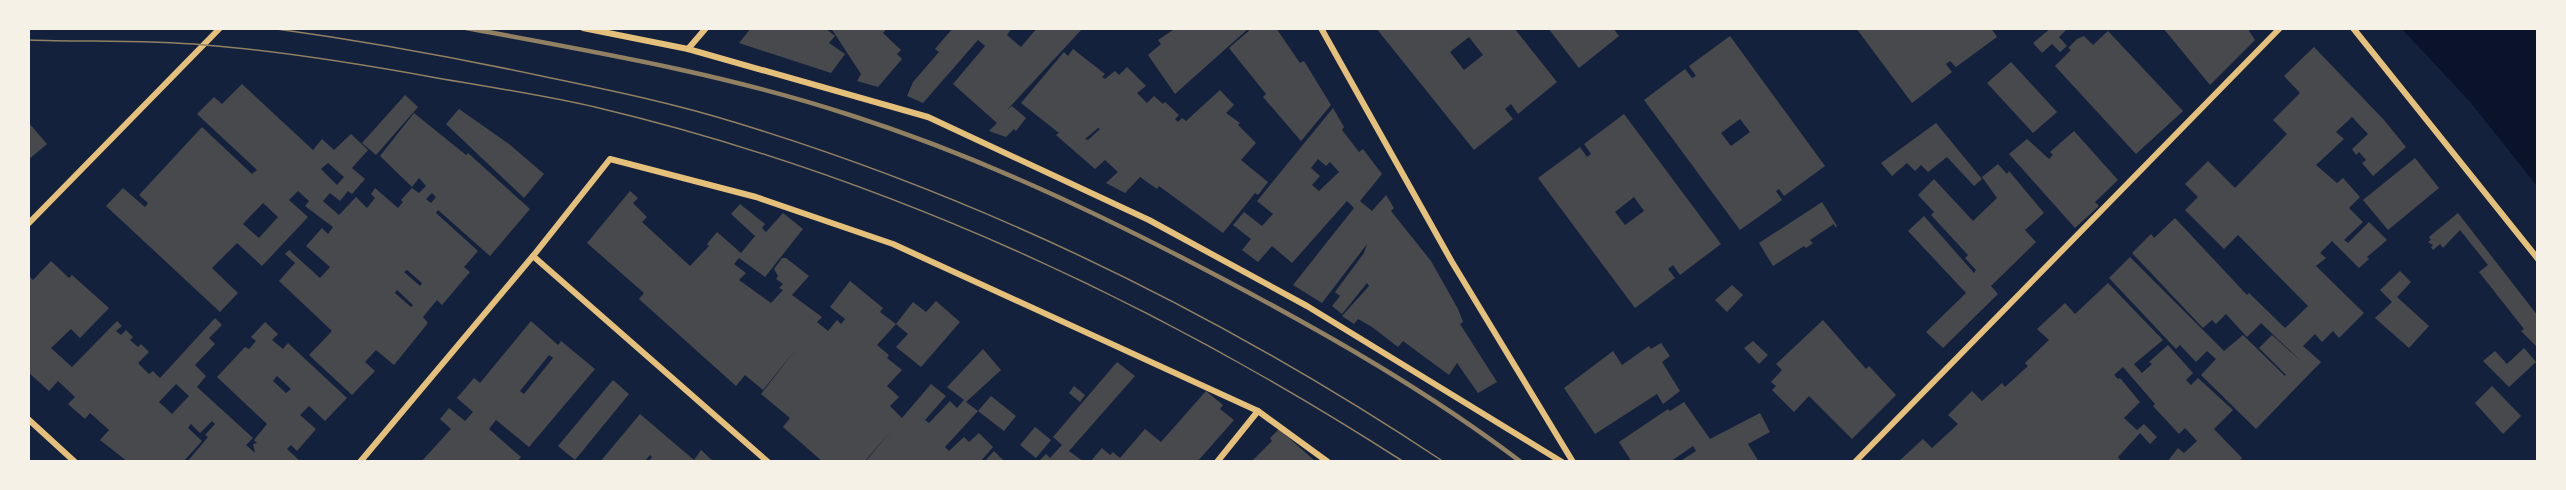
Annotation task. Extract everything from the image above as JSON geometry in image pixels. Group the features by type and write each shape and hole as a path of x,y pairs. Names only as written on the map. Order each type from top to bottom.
{"street":[{"path":"28,224 220,28"},
{"path":"583,28 688,49 928,117 1149,220 1307,306 1562,462"},
{"path":"688,49 706,28"},
{"path":"1321,28 1452,262 1573,462"},
{"path":"1855,462 2280,28"},
{"path":"2353,28 2538,259"},
{"path":"360,462 533,256 610,159 756,197 893,244 1258,411 1328,462"},
{"path":"533,256 768,462"},
{"path":"1217,462 1258,411"},
{"path":"28,419 75,462"}],"water":[{"path":"2402,29 2537,29 2537,186 2471,103"}],"building":[{"path":"751,28 825,28 835,36 829,43 845,54 831,73 739,43"},
{"path":"831,28 887,28 883,33 901,50 897,54 902,59 878,87 857,81 861,74"},
{"path":"953,28 1012,28 1007,35 1021,47 1037,28 1083,28 1007,110 1012,106 1026,118 1016,131 1014,129 1006,137 989,131 997,123 953,84 985,46 978,40 923,103 907,96 913,82 939,52 935,49"},
{"path":"1176,28 1249,28 1175,94 1148,55 1161,44 1158,40"},
{"path":"1252,28 1276,28 1300,63 1304,61 1331,105 1301,141 1263,97 1266,94 1229,48"},
{"path":"1376,28 1514,28 1557,82 1518,114 1511,104 1505,109 1513,119 1474,150","holes":["1469,37 1483,55 1464,70 1450,52"]},
{"path":"1548,28 1613,28 1619,36 1579,68"},
{"path":"1856,28 1991,28 1997,37 1956,67 1950,61 1946,64 1952,72 1912,103"},
{"path":"2051,28 2068,28 2059,37 2067,46 2060,52 2052,44 2042,53 2033,43"},
{"path":"2163,28 2252,28 2249,31 2255,40 2210,85"},
{"path":"2108,31 2183,111 2136,154 2055,66 2071,50 2068,48 2077,39 2084,36 2093,45"},
{"path":"1730,36 1825,166 1784,196 1779,189 1776,191 1782,200 1740,230 1644,100 1685,69 1692,78 1696,76 1689,66","holes":["1740,119 1750,132 1731,146 1721,133"]},
{"path":"2314,47 2384,120 2406,147 2373,176 2362,163 2366,160 2359,152 2356,155 2352,149 2368,134 2352,117 2336,132 2344,139 2316,165 2337,183 2343,178 2360,197 2349,208 2363,222 2344,240 2348,243 2369,222 2387,240 2367,257 2369,259 2359,268 2332,241 2320,253 2326,258 2316,266 2364,313 2339,338 2333,331 2322,342 2315,334 2303,346 2321,362 2256,429 2201,375 2216,359 2207,351 2196,362 2180,345 2176,349 2109,278 2130,257 2224,351 2243,335 2285,376 2259,348 2272,335 2303,363 2261,323 2247,337 2226,314 2216,324 2212,320 2203,328 2132,253 2151,234 2154,238 2175,218 2247,295 2249,293 2285,328 2308,306 2238,235 2224,249 2185,210 2198,197 2185,184 2208,161 2235,188 2287,134 2273,120 2300,93 2284,76"},
{"path":"1073,49 1105,74 1102,77 1105,79 1115,71 1119,75 1127,67 1146,86 1137,93 1147,103 1154,96 1163,104 1165,102 1179,115 1175,119 1178,122 1182,118 1186,121 1220,90 1234,105 1226,113 1240,123 1238,125 1256,143 1241,160 1268,182 1258,195 1255,193 1223,233 1159,186 1157,189 1140,177 1125,193 1106,183 1118,172 1105,160 1095,169 1056,135 1059,133 1021,103 1064,52 1068,56","holes":["1098,128 1100,129 1088,140 1085,139"]},
{"path":"2011,62 2057,112 2033,133 1987,83"},
{"path":"242,84 313,150 322,139 334,150 351,134 368,150 352,168 365,179 352,194 348,191 340,201 330,193 323,201 339,215 356,197 367,208 375,198 371,194 375,188 398,208 403,202 401,200 412,188 419,193 426,186 419,178 412,187 380,156 414,113 466,155 468,153 530,209 490,256 438,210 436,213 478,251 464,267 470,272 442,305 437,300 423,317 428,323 394,365 376,350 365,362 375,371 352,395 309,355 332,331 279,281 295,263 285,254 289,250 320,278 330,267 306,246 322,228 328,234 333,227 305,206 309,201 298,191 289,200 308,217 262,266 237,243 212,268 238,293 220,312 106,206 123,188 145,207 148,203 139,195 202,127 252,174 257,170 197,114 214,97 222,104","holes":["328,163 344,177 337,185 321,169","432,193 436,197 431,203 426,199","263,203 278,217 259,238 243,224","407,270 422,283 420,286 404,272","397,290 413,305 411,307 395,293"]},
{"path":"405,95 418,107 376,155 362,143"},
{"path":"1333,108 1344,127 1342,130 1359,152 1363,149 1382,174 1360,201 1372,211 1386,195 1394,208 1391,211 1431,261 1458,309 1463,322 1460,324 1497,382 1478,393 1457,363 1449,375 1403,341 1398,347 1358,319 1354,324 1342,316 1369,286 1367,283 1342,314 1332,306 1340,296 1335,292 1364,253 1367,244 1322,303 1293,285 1354,208 1347,201 1292,263 1272,246 1258,262 1242,250 1251,239 1233,225 1244,212 1262,226 1273,214 1257,201","holes":["1318,159 1326,166 1330,162 1339,172 1319,191 1312,185 1320,176 1311,168"]},
{"path":"459,109 509,144 544,174 524,198 446,124"},
{"path":"1624,114 1721,244 1680,275 1673,265 1668,269 1675,278 1635,308 1538,178 1580,147 1587,157 1591,154 1584,144","holes":["1634,197 1644,211 1625,225 1615,212"]},
{"path":"28,122 47,144 28,160"},
{"path":"1936,123 1982,179 1974,186 1947,157 1928,172 1921,165 1915,171 1907,163 1892,176 1881,163"},
{"path":"2074,131 2118,180 2095,202 2099,206 2075,228 2009,154 2027,139 2049,159 2053,155 2050,152"},
{"path":"2415,158 2439,188 2388,230 2363,200"},
{"path":"1998,164 2007,174 2009,171 2044,213 2025,230 2036,242 1991,286 1998,294 1943,348 1926,332 1966,293 1908,231 1924,216 1974,273 1976,270 1965,258 1968,255 1931,215 1934,212 1918,195 1934,179 1973,221 1997,198 1982,177"},
{"path":"630,191 638,198 633,203 647,217 642,222 690,266 709,246 707,244 717,232 741,253 755,236 731,214 740,204 765,224 762,228 766,232 783,213 803,229 765,277 739,258 734,264 746,273 739,280 771,303 783,290 779,288 783,284 776,279 778,276 774,269 782,258 786,258 809,276 792,295 822,317 817,322 828,331 837,320 841,324 845,319 830,307 850,281 883,308 880,312 896,324 877,345 889,355 887,358 902,370 887,386 899,397 890,406 902,418 931,384 946,396 925,420 929,423 950,401 957,408 964,400 947,387 983,349 1001,370 966,402 978,411 945,447 949,451 964,437 969,442 979,433 993,447 980,462 865,462 892,430 864,462 823,462 783,427 790,418 761,394 797,348 763,390 745,375 736,386 639,299 644,293 587,243"},
{"path":"1822,202 1837,226 1836,228 1834,224 1810,240 1813,243 1806,248 1804,246 1773,266 1759,243"},
{"path":"2458,213 2538,316 2538,348 2521,331 2524,329 2479,272 2488,265 2460,230 2443,248 2440,244 2433,250 2431,247 2433,245 2428,242 2431,240 2429,237"},
{"path":"51,261 69,278 72,275 109,308 80,338 71,329 51,348 72,367 117,321 122,326 116,331 121,335 126,330 133,337 130,340 138,347 141,344 149,352 138,363 149,374 153,371 160,378 215,318 222,325 209,338 215,344 195,365 206,376 197,387 253,438 246,445 255,453 253,444 257,443 254,440 267,424 217,377 245,347 249,349 256,341 251,337 265,322 278,334 272,340 283,349 288,343 347,398 325,421 309,406 300,415 316,429 297,451 291,445 287,449 301,462 187,462 208,437 205,435 215,424 212,421 200,433 191,424 188,428 202,441 183,462 128,462 100,440 109,430 90,413 85,419 68,404 75,397 58,381 49,391 28,372 28,275 33,280","holes":["277,376 291,389 286,393 273,381","176,384 189,396 172,414 159,402"]},
{"path":"2400,271 2411,282 2397,297 2429,326 2409,348 2375,318 2392,302 2380,290"},
{"path":"2108,283 2163,340 2134,364 2142,373 2152,364 2149,362 2168,345 2193,373 2186,380 2191,385 2198,378 2233,410 2214,429 2242,458 2239,462 2167,462 2178,448 2184,453 2197,441 2185,428 2179,434 2153,406 2155,404 2123,367 2114,375 2120,378 2140,402 2124,418 2137,430 2144,424 2157,437 2150,444 2140,433 2118,457 2122,462 1898,462 1923,439 1932,448 1958,424 1948,415 1972,391 1982,401 2002,383 2005,387 2028,366 2025,363 2049,340 2037,329 2065,303 2075,314"},
{"path":"1732,285 1743,295 1727,312 1715,300"},
{"path":"936,301 960,322 921,367 896,347 908,334 896,324 913,302 926,312"},
{"path":"1823,320 1866,369 1869,366 1896,395 1852,439 1809,396 1794,412 1772,390 1776,386 1771,382 1782,370 1776,364"},
{"path":"531,321 558,345 561,341 595,369 529,447 496,420 489,429 521,457 517,462 421,462 451,429 440,419 449,408 465,421 473,412 457,398 474,378 480,383","holes":["549,355 553,358 524,394 520,391"]},
{"path":"1753,341 1768,355 1759,364 1744,348"},
{"path":"1661,343 1670,356 1662,362 1680,391 1663,404 1657,394 1595,434 1564,388 1613,351 1622,365 1649,346 1651,349"},
{"path":"2524,348 2536,362 2509,387 2483,361 2495,351 2507,364"},
{"path":"1117,362 1135,376 1069,451 1084,462 1038,462 1046,454 1050,458 1062,445 1053,437"},
{"path":"613,380 629,394 575,460 558,446"},
{"path":"1074,386 1085,395 1080,402 1069,393"},
{"path":"2492,386 2521,416 2503,434 2475,403"},
{"path":"1206,391 1223,405 1220,409 1234,420 1197,462 1090,462 1102,448 1110,455 1113,452 1120,458 1145,429 1161,442"},
{"path":"991,396 1016,416 1004,431 978,411"},
{"path":"1684,402 1710,439 1760,413 1770,432 1748,444 1759,462 1679,462 1696,451 1693,446 1670,462 1632,462 1619,442 1668,409 1670,411"},
{"path":"640,414 694,460 701,450 714,462 648,462 652,457 650,455 644,462 600,462"},
{"path":"1035,427 1051,440 1036,458 1020,445"},
{"path":"1279,429 1316,462 1251,462 1272,441 1270,438"},
{"path":"994,451 1005,462 984,462"}],"tram line":[{"path":"270,28 446,57 668,104 737,123 923,188 1014,226 1190,311 1276,358 1444,462"},
{"path":"28,40 182,43 321,58 556,99 703,135 809,169 912,207 1014,250 1115,297 1213,348 1309,403 1404,462"}],"railway":[{"path":"466,28 660,65 755,87 850,115 994,169 1134,233 1301,321 1414,388 1521,462"}]}
